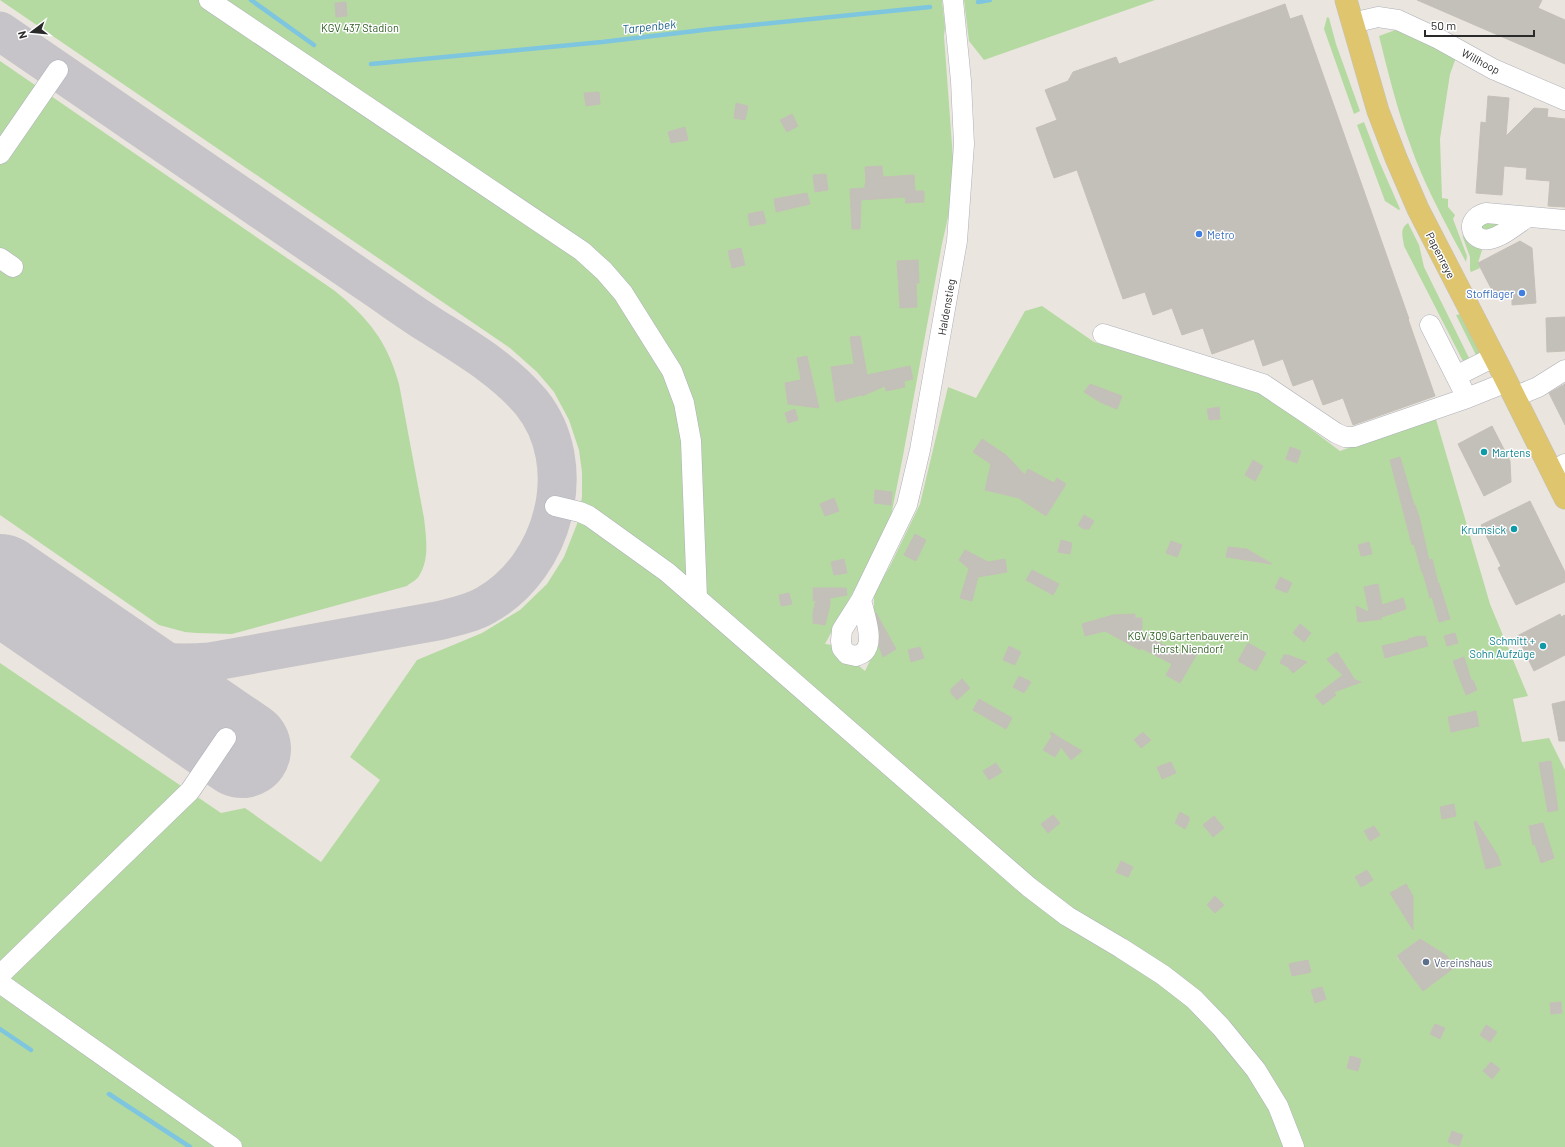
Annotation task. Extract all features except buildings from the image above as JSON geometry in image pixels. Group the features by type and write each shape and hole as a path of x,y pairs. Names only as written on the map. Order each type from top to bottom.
{"main road":[{"name":"Papenreye","path":"1346,0 1378,111 1396,158 1424,222 1511,390 1558,468 1565,498"}],"street":[{"path":"210,0 582,251 604,271 623,293 672,371 684,403 691,441 697,598"},
{"name":"Haldenstieg","path":"861,600 907,505 920,450 957,240 964,144 961,81 953,0"},
{"name":"Willhoop","path":"1352,23 1378,17 1398,20 1439,38 1493,69 1565,100"},
{"path":"0,154 58,70"},
{"path":"1526,218 1565,220"},
{"path":"1430,325 1467,398"},
{"path":"1103,334 1263,384 1336,433 1345,437 1354,437 1467,398 1538,387 1565,370"},
{"path":"1456,376 1494,357"},
{"path":"555,506 580,512 588,516 667,572 1029,887 1067,916 1163,975 1194,999 1221,1027 1256,1070 1278,1106 1294,1147"},
{"path":"0,975 190,791 226,738"},
{"path":"0,983 232,1147"}],"green space":[{"path":"0,0 942,0 955,186 942,244 889,526 825,644 834,645 865,671 881,638 876,635 874,628 874,594 891,564 920,504 948,387 976,398 1025,311 1042,306 1094,342 1260,391 1340,451 1435,416 1490,604 1528,696 1513,699 1522,742 1549,738 1565,770 1565,1147 0,1147 0,663 221,813 245,808 321,862 380,780 350,757 417,660 482,633 520,610 547,584 564,557 577,524 582,497 582,472 579,450 569,420 554,392 537,372 510,348","holes":["1418,940 1425,949 1430,945 1446,955 1423,990 1397,957"]},
{"path":"964,0 1155,0 984,60 969,41"},
{"path":"1327,17 1329,18 1336,44 1360,111 1354,114 1324,29"},
{"path":"1398,29 1457,55 1450,74 1440,139 1442,198 1448,199 1448,207 1455,215 1453,219 1467,256 1466,262 1422,174 1405,131 1389,77 1379,36"},
{"path":"0,61 335,291 367,321 389,355 399,384 424,518 426,540 425,562 415,580 407,586 232,634 185,632 159,625 0,515"},
{"path":"1364,122 1400,209 1399,210 1385,201 1357,125"},
{"path":"1482,222 1503,224 1483,231 1481,224"},
{"path":"1408,223 1419,245 1424,267 1472,364 1466,367 1404,246 1402,236 1403,228"},
{"path":"1462,235 1470,245 1482,250 1478,263 1480,268 1471,272 1470,257"},
{"path":"1461,314 1481,353 1478,359 1456,315"}],"waterway":[{"path":"251,0 314,45"},
{"name":"Tarpenbek","path":"978,2 990,0"},
{"name":"Tarpenbek","path":"371,64 602,42 712,29 930,7"},
{"path":"0,1029 31,1050"},
{"path":"109,1094 190,1147"}],"taxiway":[{"path":"0,31 407,310 496,369 531,402 546,427 555,455 557,484 553,513 544,541 529,566 510,588 486,605 456,617 210,662 182,663 138,659 110,651 83,638 42,612"}],"runway":[{"path":"0,583 242,749"}],"place":[{"name":"Metro","path":"1199,234"},
{"name":"Stofflager","path":"1522,293"},
{"name":"Martens","path":"1484,452"},
{"name":"Krumsick","path":"1514,529"},
{"name":"Schmitt + Sohn Aufzüge","path":"1543,646"},
{"name":"Vereinshaus","path":"1426,962"}],"park label":[{"name":"KGV 437 Stadion","path":"360,27"},
{"name":"KGV 309 Gartenbauverein Horst Niendorf","path":"1188,641"}]}
